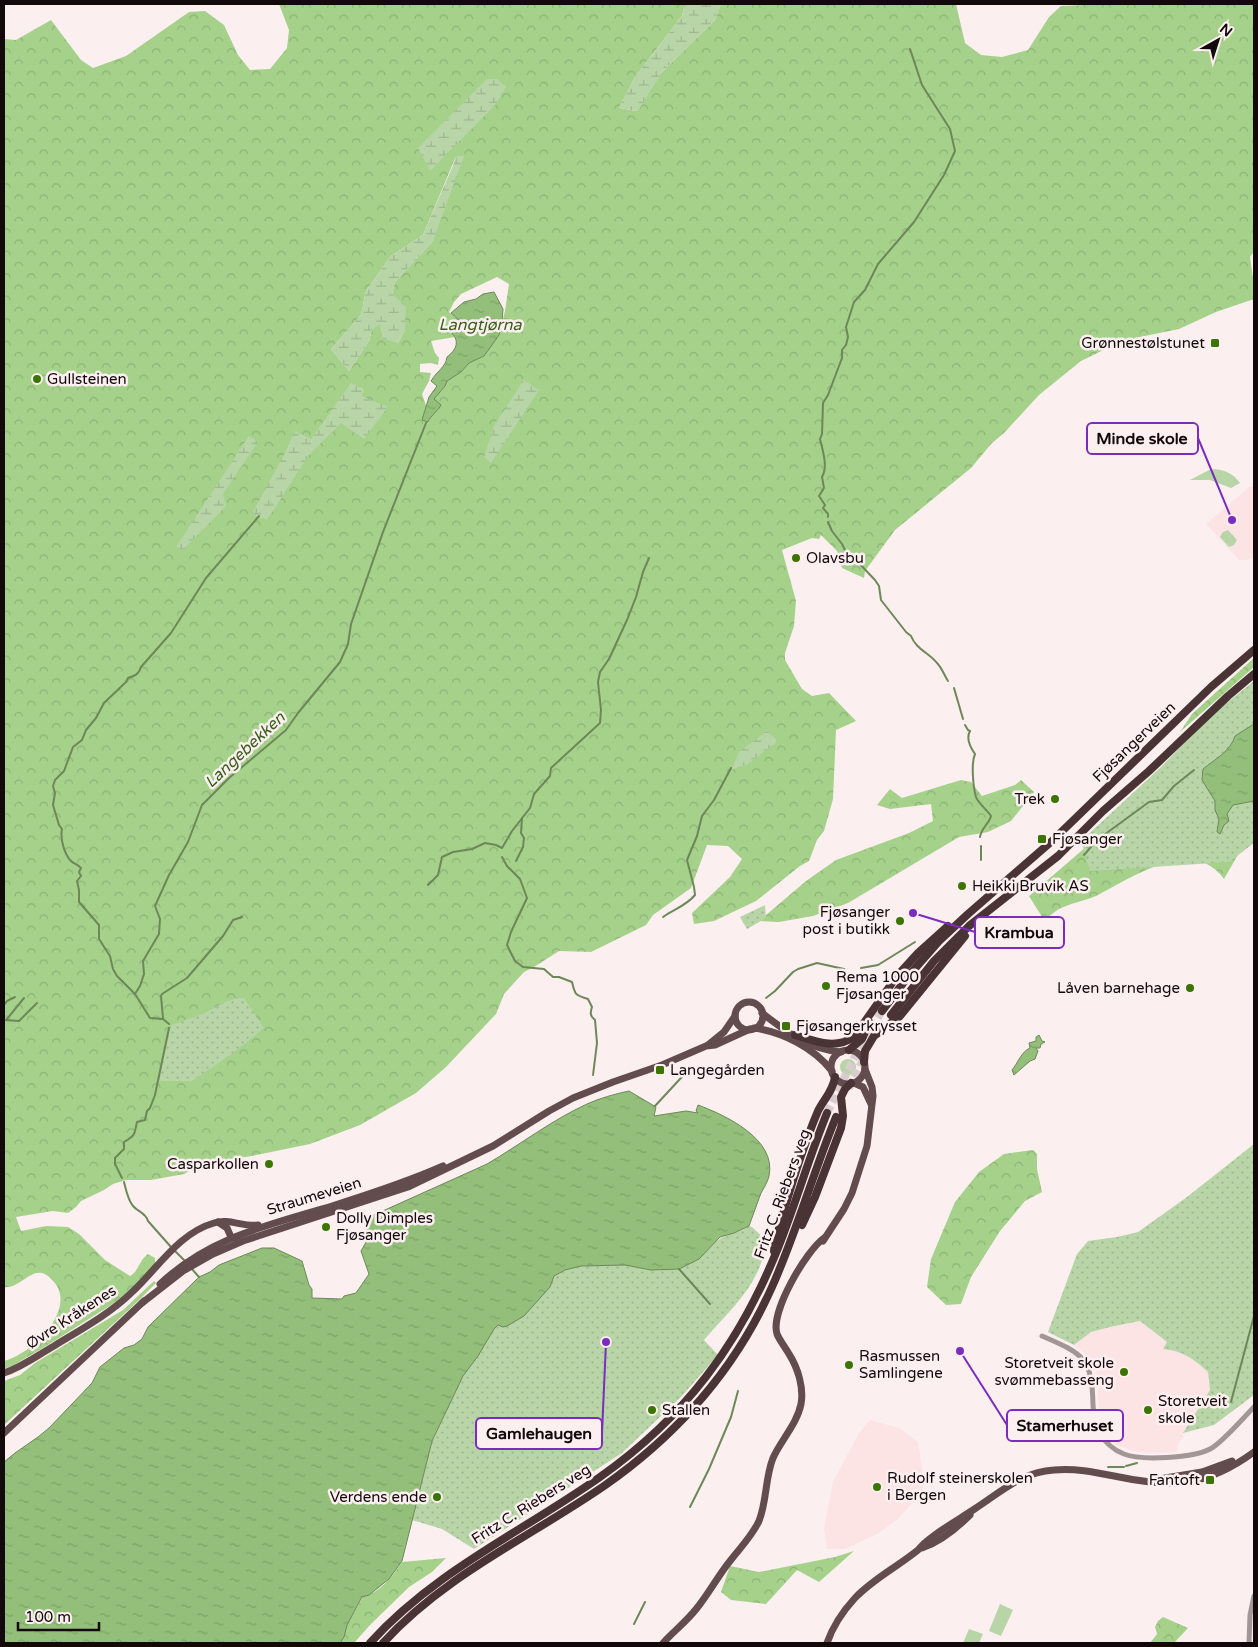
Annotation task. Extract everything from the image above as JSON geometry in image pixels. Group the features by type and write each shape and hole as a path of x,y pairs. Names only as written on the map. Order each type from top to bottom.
{"highway":[{"name":"Fjøsangerveien","path":"968,914 1034,857 1211,687 1254,650"},
{"name":"Fjøsangerveien","path":"980,916 1058,856 1102,811 1149,771 1208,714 1254,674"},
{"path":"795,1035 825,1044 844,1043 857,1033 892,982 918,953 954,920 968,914"},
{"path":"882,1011 939,941 968,914"},
{"path":"891,1015 934,960 980,916"},
{"path":"864,1065 867,1046 874,1036 900,1016 980,916"},
{"path":"845,1051 862,1039 875,1006"},
{"path":"772,1262 775,1242 790,1190 816,1116 832,1088 833,1074"},
{"path":"772,1287 792,1249 815,1197 842,1123 841,1097 845,1089 852,1083"},
{"name":"Fritz C. Riebers veg","path":"370,1643 393,1620 433,1586 472,1558 599,1478 632,1454 660,1429 694,1393 722,1356 748,1313 772,1262 827,1113"},
{"name":"Fritz C. Riebers veg","path":"384,1643 412,1615 478,1565 605,1485 638,1461 666,1437 702,1399 729,1364 749,1332 772,1287 794,1234 836,1117"}],"main road":[{"path":"663,1643 690,1616 756,1528 761,1514 772,1462 776,1451 799,1411 802,1397 800,1380 791,1357 778,1335 776,1323 782,1304 802,1263 816,1244 824,1238 844,1209 852,1193 867,1146 872,1107 872,1090 864,1065 856,1053 830,1051 808,1044 780,1028 762,1013 755,1004 746,1002 737,1008 735,1016 741,1027 776,1033 801,1045 821,1059 842,1082 863,1087 872,1107"},
{"path":"752,1029 761,1022 762,1013"},
{"name":"Straumeveien","path":"706,1046 724,1032 735,1016"},
{"name":"Straumeveien","path":"142,1304 189,1268 242,1241 408,1187 486,1150 573,1098 752,1029"},
{"path":"833,1074 833,1060 845,1051"},
{"path":"852,1083 862,1076 864,1065"},
{"name":"Straumeveien","path":"4,1433 142,1304 168,1277 196,1257 231,1237 406,1181 455,1161 507,1136"},
{"path":"218,1222 226,1220 245,1226 271,1224"},
{"path":"218,1222 226,1228 231,1237 242,1241"},
{"name":"Øvre Kråkenes","path":"4,1373 16,1368 114,1308 131,1294 183,1240 206,1226 218,1222"},
{"path":"1145,1481 1180,1477 1209,1470 1229,1462 1254,1447"},
{"path":"827,1643 842,1615 861,1592 919,1549 932,1544 951,1531 975,1508 1020,1478 1044,1471 1062,1469 1092,1471 1164,1484 1197,1480 1221,1471 1254,1452"}],"street":[{"path":"1042,1336 1074,1351 1085,1363 1092,1378 1094,1417 1097,1430 1111,1446 1123,1454 1144,1457 1197,1455 1213,1447 1254,1407"},
{"path":"1249,1643 1251,1608 1254,1596"}],"shaded area":[{"path":"1249,487 1254,487 1254,556 1247,560 1239,560 1206,524"},
{"name":"Storetveit skole","path":"1140,1321 1168,1343 1164,1349 1177,1350 1197,1362 1208,1372 1210,1390 1183,1433 1184,1437 1179,1442 1175,1452 1148,1453 1134,1451 1117,1445 1110,1439 1100,1422 1099,1385 1096,1372 1087,1356 1074,1345 1091,1332"},
{"name":"Rudolf steinerskolen i Bergen","path":"870,1420 899,1428 918,1442 924,1481 922,1492 898,1519 877,1534 845,1549 827,1549 824,1528 833,1482 859,1433"}],"green space":[{"path":"279,4 685,4 682,16 635,77 619,108 637,111 661,73 715,20 721,4 956,4 965,43 981,55 1002,57 1028,50 1049,17 1061,6 1108,4 1254,4 1254,251 1250,257 1254,299 1216,312 1179,329 1118,343 1081,361 1039,395 1004,433 992,443 971,468 895,530 865,571 864,578 842,568 837,551 821,535 819,539 812,538 782,550 796,601 794,626 785,653 785,660 802,689 812,696 829,693 856,721 836,730 833,799 824,831 817,840 809,861 756,901 714,921 694,924 692,913 730,877 742,859 728,846 707,845 691,888 653,915 646,925 591,952 559,951 524,972 504,994 496,1014 446,1067 416,1093 360,1125 310,1144 252,1156 195,1164 191,1170 184,1174 151,1180 126,1180 113,1184 81,1201 68,1213 53,1211 16,1217 21,1231 46,1226 68,1227 79,1234 105,1260 130,1276 148,1254 155,1258 155,1265 114,1303 43,1348 4,1369 4,1361 26,1350 48,1330 56,1318 60,1305 60,1293 49,1277 37,1273 14,1285 4,1287 4,39 16,40 51,20 81,60 93,68 126,56 189,12 205,11 224,25 238,55 250,70 270,69 287,48 289,30","holes":["456,156 433,241 395,282 392,294 405,330 398,343 380,323 372,329 369,341 349,371 331,349 361,315 366,291 391,256 423,235","497,277 509,284 499,335 484,356 469,363 461,372 446,381 445,386 434,399 435,411 428,422 424,413 427,408 422,394 431,373 420,372 420,364 431,363 438,365 439,358 431,341 455,337 452,333 459,320 449,312 461,294"]},
{"path":"685,4 721,4 715,20 661,73 638,111 619,108 635,77 682,16"},
{"path":"487,79 497,79 506,87 495,105 430,171 418,148"},
{"path":"457,156 464,156 433,241 395,282 392,294 406,307 405,330 398,343 382,338 380,324 372,329 369,341 349,371 331,349 361,315 366,291 391,256 423,235"},
{"path":"524,380 539,390 491,463 484,457 495,424"},
{"path":"351,383 364,389 362,396 388,407 364,439 341,423 308,456 267,520 252,514 295,431 311,439"},
{"path":"249,436 258,442 223,494 226,506 183,550 176,547"},
{"path":"1211,469 1227,472 1240,483 1231,488 1210,480 1190,480"},
{"path":"1228,530 1237,540 1234,545 1229,547 1220,537 1223,532"},
{"path":"1254,658 1254,667 1180,732 1192,714"},
{"path":"1254,681 1254,843 1229,862 1090,871 1081,841 1161,767 1214,713"},
{"path":"767,731 778,741 748,764 731,770 739,752"},
{"path":"961,780 971,782 982,796 1015,785 1021,780 1034,792 1011,821 988,832 959,837 848,903 813,916 779,922 759,921 806,881 836,860 909,833 933,821 931,804 890,809 877,805 890,789 902,798"},
{"path":"1130,809 1251,832 1224,879 1211,866 1196,861 1179,860 1144,871 1096,896 1059,909 1044,920 1029,896"},
{"path":"765,905 766,918 747,929 740,917"},
{"path":"238,998 244,998 264,1028 232,1054 192,1081 159,1081 172,1025"},
{"path":"845,1059 851,1059 856,1064 854,1073 845,1075 840,1070 840,1064"},
{"path":"1254,1144 1254,1395 1214,1425 1183,1433 1210,1390 1208,1372 1198,1363 1188,1356 1163,1349 1167,1342 1140,1321 1091,1332 1074,1345 1048,1332 1077,1254 1088,1241 1138,1232 1187,1197"},
{"path":"1033,1150 1037,1154 1037,1169 1042,1192 1025,1201 1000,1231 971,1277 961,1304 946,1305 927,1287 931,1259 955,1202 979,1172 1004,1154"},
{"path":"749,1226 766,1240 762,1259 758,1271 747,1290 704,1340 718,1355 681,1397 622,1453 474,1549 442,1529 412,1520 432,1441 463,1376 478,1356 494,1329 550,1287 554,1276 565,1270 580,1266 625,1265 651,1270 713,1244 721,1238"},
{"path":"154,1281 156,1283 138,1301 4,1425 4,1381 20,1375 35,1363 123,1310"},
{"path":"854,1551 819,1582 797,1570 766,1604 731,1600 721,1592 730,1566 759,1572 835,1557"},
{"path":"446,1558 432,1572 409,1587 354,1643 340,1643 344,1637 347,1625 363,1597 380,1587 390,1578 402,1562"},
{"path":"1000,1604 1013,1610 1001,1636 989,1631"},
{"path":"1163,1617 1188,1628 1174,1643 1150,1643 1157,1634 1155,1627 1158,1621"},
{"path":"969,1629 983,1634 979,1643 963,1643"}],"water":[{"name":"Langtjørna","path":"494,292 503,309 499,335 484,356 469,363 461,372 447,381 434,399 441,405 440,407 428,422 422,420 429,397 437,386 431,381 443,367 447,357 456,346 456,340 452,333 459,320 451,313 464,302 476,299 483,294"},
{"path":"1254,724 1254,801 1233,805 1227,814 1229,821 1224,825 1220,834 1217,832 1219,819 1215,810 1215,801 1202,780 1203,769 1226,751 1235,736"},
{"path":"1039,1035 1042,1041 1045,1042 1041,1044 1040,1048 1036,1048 1038,1051 1035,1059 1014,1075 1012,1070 1022,1055 1030,1048 1029,1043 1036,1041 1036,1037"},
{"path":"629,1091 656,1107 654,1116 686,1111 698,1113 696,1111 698,1105 734,1122 747,1130 757,1140 765,1151 769,1163 769,1176 749,1226 720,1237 699,1259 679,1269 651,1270 625,1265 581,1266 565,1270 554,1276 550,1287 524,1316 507,1326 498,1325 494,1329 478,1356 463,1376 432,1441 402,1561 389,1579 369,1595 362,1597 340,1643 4,1643 4,1462 49,1428 92,1383 100,1367 124,1348 134,1345 142,1339 148,1327 199,1277 219,1265 262,1248 274,1248 302,1261 312,1289 312,1298 342,1299 344,1296 356,1293 369,1274 361,1251 369,1237 365,1219 487,1164 574,1110 608,1096"}],"waterway":[{"path":"828,517 823,508 825,505 819,496 824,488 822,477 825,469 820,439 822,434 823,403 842,358 842,350 846,345 848,337 846,327 854,302 865,290 878,264 914,222 944,175 955,151 950,129 922,85 910,49"},
{"name":"Langebekken","path":"135,994 144,974 143,961 159,934 160,919 155,906 169,875 188,842 202,805 229,778 286,730 340,662 348,644 351,624 383,532 426,423"},
{"path":"169,1024 163,1019 150,1018 135,994 117,976 110,956 99,939 99,925 79,902 77,881 81,876 79,872 81,868 71,861 63,846 62,829 53,805 55,793 53,786 55,780 64,771 73,747 82,740 86,730 96,718 104,703 128,678 138,673 141,667 171,633 206,578 259,516"},
{"path":"828,522 846,552 875,580 879,586 881,600 919,648 939,665 948,681"},
{"path":"428,885 438,875 442,857 453,852 472,849 485,843 502,848 512,831 530,808 534,794 550,776 551,768 600,723 601,710 598,682 600,672 609,659 627,620 649,558"},
{"path":"954,688 963,719"},
{"path":"965,725 970,731 969,742 975,754 973,775 976,797 991,816 980,837"},
{"path":"663,917 684,905 695,895 687,860 697,836 702,816 714,800 731,768"},
{"path":"1084,855 1097,840 1149,802 1162,800 1174,786 1194,770"},
{"path":"516,861 523,847 524,838 521,833 522,818"},
{"path":"981,846 981,860"},
{"path":"502,857 507,866 520,879 527,898 507,945 515,961 523,967 544,969 553,977 559,977 572,982 576,994 588,999 592,1007 591,1016 595,1020 597,1043 593,1075"},
{"path":"163,1018 162,994 187,978 223,936 233,920 242,917"},
{"path":"861,968 878,965 915,942"},
{"path":"766,998 798,969 817,963 844,969"},
{"path":"4,1005 15,997"},
{"path":"7,1019 24,998"},
{"path":"4,1020 19,1021 37,1003"},
{"name":"Langebekken","path":"122,1178 115,1164 115,1158 124,1149 124,1142 134,1134 137,1122 145,1120 147,1111 150,1108 155,1095 169,1028"},
{"path":"655,1106 692,1066"},
{"name":"Langebekken","path":"124,1182 128,1198 133,1206 146,1216 148,1221 171,1247"},
{"name":"Langebekken","path":"174,1250 185,1261"},
{"name":"Langebekken","path":"191,1268 199,1277"},
{"path":"679,1269 710,1304"},
{"path":"1231,1402 1254,1316"},
{"path":"690,1507 709,1469 731,1417 738,1391"},
{"path":"1126,1466 1137,1463"},
{"path":"1108,1467 1124,1467"},
{"path":"634,1624 645,1602"}],"tunnel":[{"path":"827,1113 858,1050 882,1011"},
{"path":"849,1088 865,1056"}],"place":[{"name":"Grønnestølstunet","path":"1215,343"},
{"name":"Gullsteinen","path":"37,379"},
{"name":"Minde skole","path":"1232,520"},
{"name":"Olavsbu","path":"796,558"},
{"name":"Trek","path":"1055,799"},
{"name":"Fjøsanger","path":"1042,839"},
{"name":"Heikki Bruvik AS","path":"962,886"},
{"name":"Krambua","path":"913,913"},
{"name":"Fjøsanger post i butikk","path":"900,921"},
{"name":"Rema 1000 Fjøsanger","path":"826,986"},
{"name":"Låven barnehage","path":"1190,988"},
{"name":"Fjøsangerkrysset","path":"786,1026"},
{"name":"Langegården","path":"660,1070"},
{"name":"Casparkollen","path":"269,1164"},
{"name":"Dolly Dimples Fjøsanger","path":"326,1227"},
{"name":"Gamlehaugen","path":"606,1342"},
{"name":"Stamerhuset","path":"960,1351"},
{"name":"Rasmussen Samlingene","path":"849,1365"},
{"name":"Storetveit skole svømmebasseng","path":"1124,1372"},
{"name":"Stallen","path":"652,1410"},
{"name":"Storetveit skole","path":"1148,1410"},
{"name":"Fantoft","path":"1210,1480"},
{"name":"Rudolf steinerskolen i Bergen","path":"877,1487"},
{"name":"Verdens ende","path":"437,1497"}]}
